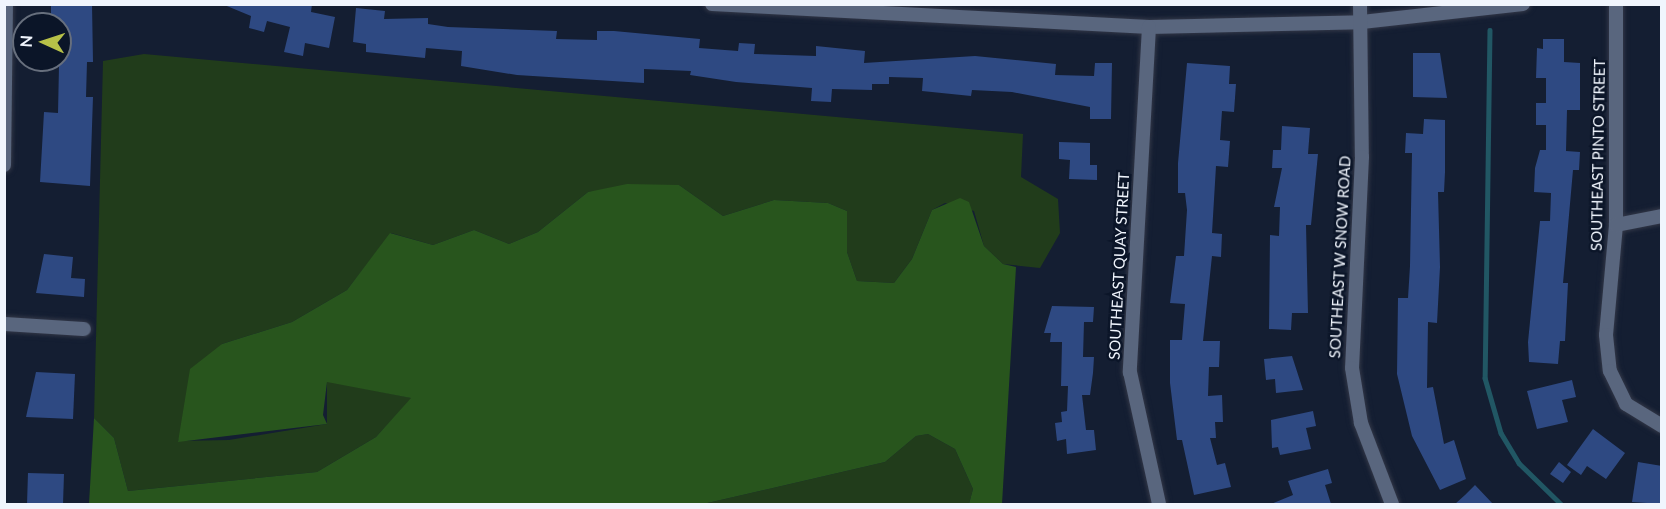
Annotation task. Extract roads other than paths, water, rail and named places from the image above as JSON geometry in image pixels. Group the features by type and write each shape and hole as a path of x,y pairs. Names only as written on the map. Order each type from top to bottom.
{"street":[{"path":"4,165 6,4"},
{"path":"712,4 1149,27 1362,22 1523,4"},
{"name":"SOUTHEAST W SNOW ROAD","path":"1360,4 1362,157 1352,368 1361,423 1392,504"},
{"name":"SOUTHEAST PINTO STREET","path":"1616,4 1616,225 1606,335 1610,371 1626,404 1662,426"},
{"name":"SOUTHEAST QUAY STREET","path":"1149,27 1130,372 1159,504"},
{"path":"1616,225 1662,216"},
{"path":"4,324 84,329"}],"waterway":[{"path":"1490,30 1485,378 1501,433 1519,463 1561,504"}]}
